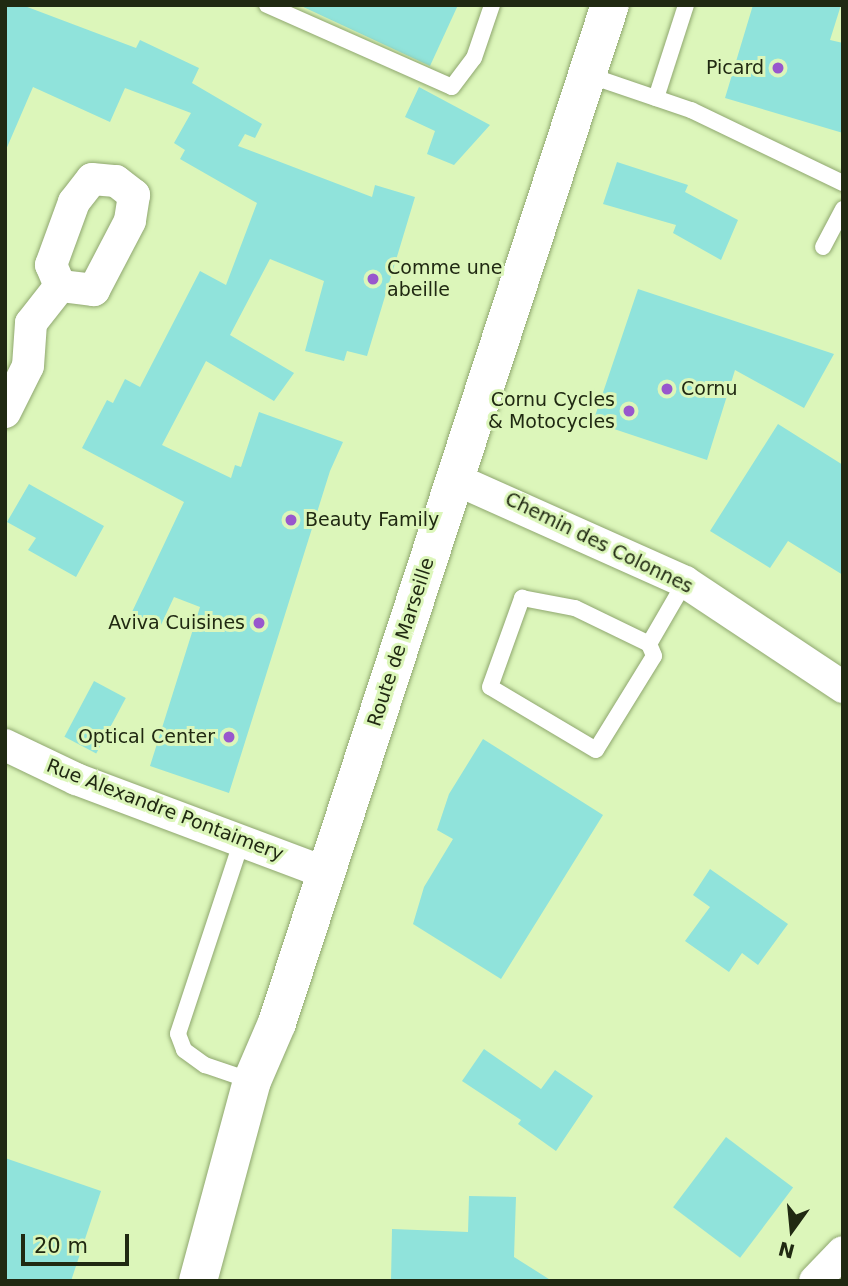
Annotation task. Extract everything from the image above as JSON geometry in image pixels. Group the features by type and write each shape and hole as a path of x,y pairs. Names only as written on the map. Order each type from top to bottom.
{"main road":[{"name":"Route de Marseille","path":"198,1281 252,1081 277,1023 610,5"}],"street":[{"path":"5,412 28,366 18,317 60,286"},
{"name":"Chemin des Colonnes","path":"455,479 685,582 843,687"},
{"name":"Rue Alexandre Pontaimery","path":"5,745 76,779 326,873"},
{"path":"815,1281 843,1252"}],"lane":[{"path":"267,5 452,87 474,58 492,5"},
{"path":"656,98 686,5"},
{"path":"587,75 691,110 843,183"},
{"path":"823,247 843,209"},
{"path":"649,644 685,582"},
{"path":"522,598 575,607 649,644 654,656 596,750 489,687 522,598"},
{"path":"242,841 178,1034 184,1050 205,1065 252,1081"}],"building":[{"path":"5,5 22,5 136,48 140,40 199,68 192,83 262,124 255,138 245,134 238,146 372,197 375,185 415,197 367,356 347,351 344,361 305,351 324,281 270,259 230,335 294,373 274,401 206,361 162,445 231,478 235,465 241,467 259,412 343,442 330,471 229,793 150,766 200,607 174,597 160,627 132,612 184,502 82,448 107,400 113,403 125,379 140,387 200,271 226,285 257,203 180,159 185,150 174,143 191,113 125,88 110,122 33,87 5,152"},
{"path":"299,5 458,5 430,66"},
{"path":"753,5 841,5 830,40 843,43 843,133 725,98"},
{"path":"419,87 490,125 454,165 427,154 435,131 405,117"},
{"path":"617,162 688,185 685,192 738,220 721,260 673,233 676,225 603,204"},
{"name":"Cornu","path":"638,289 834,354 804,408 735,370 707,460 593,422"},
{"path":"778,424 843,465 843,575 788,541 770,568 710,531"},
{"path":"29,484 104,526 76,577 28,550 36,538 7,522"},
{"path":"94,681 126,698 96,754 64,737"},
{"path":"483,739 603,815 501,979 413,924 424,887 453,839 437,830 449,794"},
{"path":"710,869 788,924 758,965 742,953 729,972 685,941 710,907 693,895"},
{"path":"484,1049 541,1089 555,1070 593,1096 556,1151 518,1124 521,1120 462,1081"},
{"path":"726,1137 793,1188 740,1258 673,1207"},
{"path":"5,1158 101,1191 71,1281 5,1281"},
{"path":"469,1196 516,1197 514,1257 552,1281 391,1281 392,1229 468,1232"}],"place":[{"name":"Picard","path":"778,68"},
{"name":"Comme une abeille","path":"373,279"},
{"name":"Cornu","path":"667,389"},
{"name":"Cornu Cycles & Motocycles","path":"629,411"},
{"name":"Beauty Family","path":"291,520"},
{"name":"Aviva Cuisines","path":"259,623"},
{"name":"Optical Center","path":"229,737"}]}
